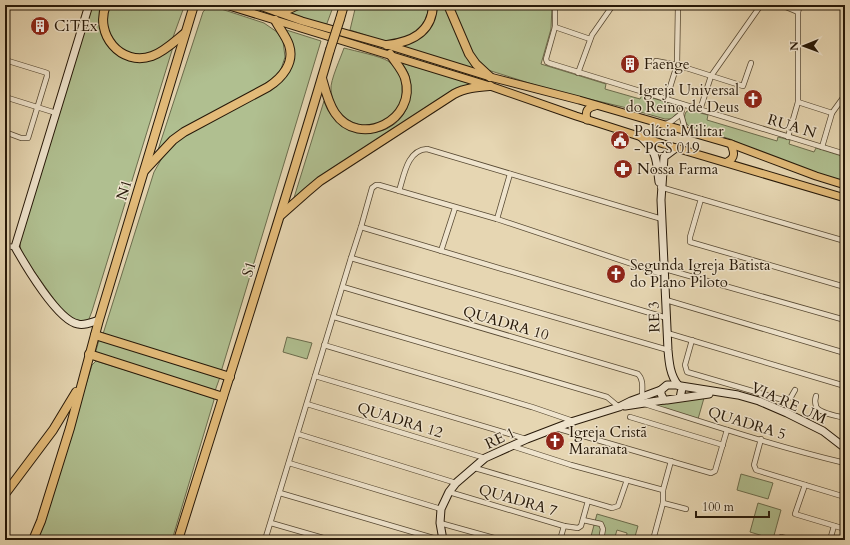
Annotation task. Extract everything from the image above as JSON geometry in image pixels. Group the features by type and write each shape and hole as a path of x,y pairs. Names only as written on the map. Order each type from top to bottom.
{"highway":[{"path":"106,5 103,19 104,30 114,48 126,56 140,59 152,56 162,51 185,33"},
{"path":"276,11 289,9 298,5"},
{"name":"S1","path":"178,540 230,378 344,5"},
{"path":"387,45 411,40 421,33 429,23 433,5"},
{"path":"448,5 469,54 476,64 490,77"},
{"name":"N1","path":"33,540 41,521 70,428 98,320 194,7"},
{"path":"144,172 174,140 184,132 256,93 280,78 287,67 290,52 287,40 275,20"},
{"path":"322,78 330,103 335,113 342,120 349,125 360,128 370,129 381,127 394,119 405,103 405,77 390,54"},
{"path":"280,216 320,181 454,94 470,88 490,86"},
{"path":"94,336 230,378"},
{"path":"89,354 223,397"},
{"path":"5,494 53,430 81,384"}],"main road":[{"path":"226,5 390,54 676,148 845,198"},
{"path":"257,5 302,21 387,45 490,77 731,144 816,176 845,185"},
{"path":"587,120 586,114 589,107 595,106"},
{"path":"727,162 734,157 734,151 731,144"}],"street":[{"path":"15,247 89,5"},
{"path":"555,5 555,27 590,39"},
{"path":"578,73 590,39 613,5"},
{"path":"666,100 677,65 678,5"},
{"path":"700,110 711,76 761,5"},
{"path":"781,5 798,12"},
{"path":"788,137 798,102 798,12 800,5"},
{"name":"RUA N","path":"555,27 546,59 549,63 845,154"},
{"path":"5,60 47,73 47,80 28,138 21,138 5,132"},
{"path":"656,61 677,65 743,86 751,63"},
{"path":"822,147 832,113 845,95"},
{"path":"5,97 56,113"},
{"path":"798,102 832,113"},
{"path":"683,105 681,114 686,132"},
{"path":"663,125 672,121 681,114"},
{"name":"RE 3","path":"638,135 653,149 657,159 661,189 668,350 673,378 679,386"},
{"name":"RE 3","path":"661,189 664,157 676,148"},
{"path":"399,191 410,159 415,153 424,149 662,219"},
{"path":"497,219 510,174"},
{"path":"265,540 324,345 362,227 372,188 374,186 379,185 497,219 665,272 845,320"},
{"path":"661,189 701,199 845,241"},
{"path":"701,199 690,237 690,242 845,287"},
{"path":"441,251 455,208"},
{"path":"362,227 667,318"},
{"path":"5,246 15,247"},
{"path":"15,247 52,303 65,318 77,324 89,323 98,320"},
{"name":"QUADRA 10","path":"351,258 668,350"},
{"name":"QUADRA 10","path":"343,287 638,374 642,382 643,400"},
{"path":"666,300 845,353"},
{"path":"334,317 607,397 619,407"},
{"path":"668,333 845,386"},
{"path":"692,340 684,365 687,372 783,400 791,397 795,390"},
{"path":"324,345 574,421"},
{"name":"RE 3","path":"662,388 670,368"},
{"path":"315,376 527,439"},
{"path":"667,385 679,386 682,391 680,398 664,400 661,394 662,388 667,385"},
{"name":"VIA RE UM","path":"679,386 738,395 787,413 823,431 845,448"},
{"name":"RE 1","path":"442,540 440,523 441,509 449,492 456,483 485,458 527,439 574,421 643,400 662,388"},
{"name":"VIA RE UM","path":"680,398 717,392"},
{"path":"816,396 817,408 821,411 845,418"},
{"name":"RE 1","path":"643,400 664,400"},
{"name":"QUADRA 5","path":"643,400 727,430 814,456 845,463"},
{"name":"QUADRA 12","path":"307,404 485,458"},
{"path":"630,417 722,444"},
{"path":"556,428 713,472 715,471 727,430"},
{"path":"298,434 456,483"},
{"path":"761,440 754,468 845,497"},
{"path":"512,446 571,465 663,490"},
{"path":"654,540 663,503 663,490 671,461"},
{"path":"289,463 441,509"},
{"name":"QUADRA 7","path":"475,468 612,508 616,508 618,506 627,480"},
{"path":"805,485 795,514 845,529"},
{"name":"QUADRA 7","path":"449,492 564,526 578,528 581,526 583,520"},
{"path":"280,493 442,540"},
{"path":"588,501 583,520 600,524 602,529 601,540"},
{"path":"663,503 686,509"},
{"path":"271,523 330,540"},
{"path":"440,523 501,540"},
{"path":"560,540 564,526"},
{"path":"830,540 834,526"},
{"path":"778,540 784,537 793,540"}],"green space":[{"path":"92,5 103,5 101,25 103,36 106,43 116,54 130,60 145,61 155,59 173,47 92,311 86,322 76,322 61,309 21,253 20,242"},
{"path":"109,5 182,5 184,7 172,40 148,56 127,54 114,44 108,32 107,26"},
{"path":"209,5 264,23 277,32 283,41 285,57 280,72 269,84 179,132 156,156 203,12"},
{"path":"301,5 336,5 333,7 326,26 288,12"},
{"path":"356,5 429,5 425,20 415,32 401,40 386,41 350,30"},
{"path":"435,5 445,5 480,71 399,47 414,41"},
{"path":"451,5 552,5 551,29 541,64 606,84 605,89 640,99 642,95 673,104 677,108 677,113 671,119 665,119 623,107 551,90 488,70 474,57"},
{"path":"280,28 321,41 221,372 103,334 154,172 166,151 180,137 280,83 294,58"},
{"path":"344,48 384,59 397,70 402,81 402,99 396,110 388,119 378,124 367,126 357,124 347,119 339,111 334,101 331,85"},
{"path":"402,63 474,84 293,201 324,101 332,116 343,126 357,132 371,133 385,129 397,122 406,110 411,85 408,73"},
{"path":"689,110 708,115 707,120 777,141 778,137 790,140 789,144 814,152 816,148 845,157 845,183 764,154 730,139 690,127 685,118 686,112"},
{"path":"287,337 312,343 307,359 283,352"},
{"path":"99,340 220,377 215,391 95,354"},
{"path":"96,361 213,397 214,400 172,540 38,540 92,365"},
{"path":"704,398 698,419 650,404"},
{"path":"741,474 773,483 768,499 737,490"},
{"path":"758,503 781,510 773,539 750,532"},
{"path":"597,514 638,526 634,540 626,540 627,533 617,530 614,540 590,540"}],"place":[{"name":"CiTEx","path":"40,26"},
{"name":"Faenge","path":"630,64"},
{"name":"Igreja Universal do Reino de Deus","path":"753,99"},
{"name":"Polícia Militar - PCS 019","path":"620,140"},
{"name":"Nossa Farma","path":"623,169"},
{"name":"Segunda Igreja Batista do Plano Piloto","path":"616,274"},
{"name":"Igreja Cristã Maranata","path":"555,441"}]}
